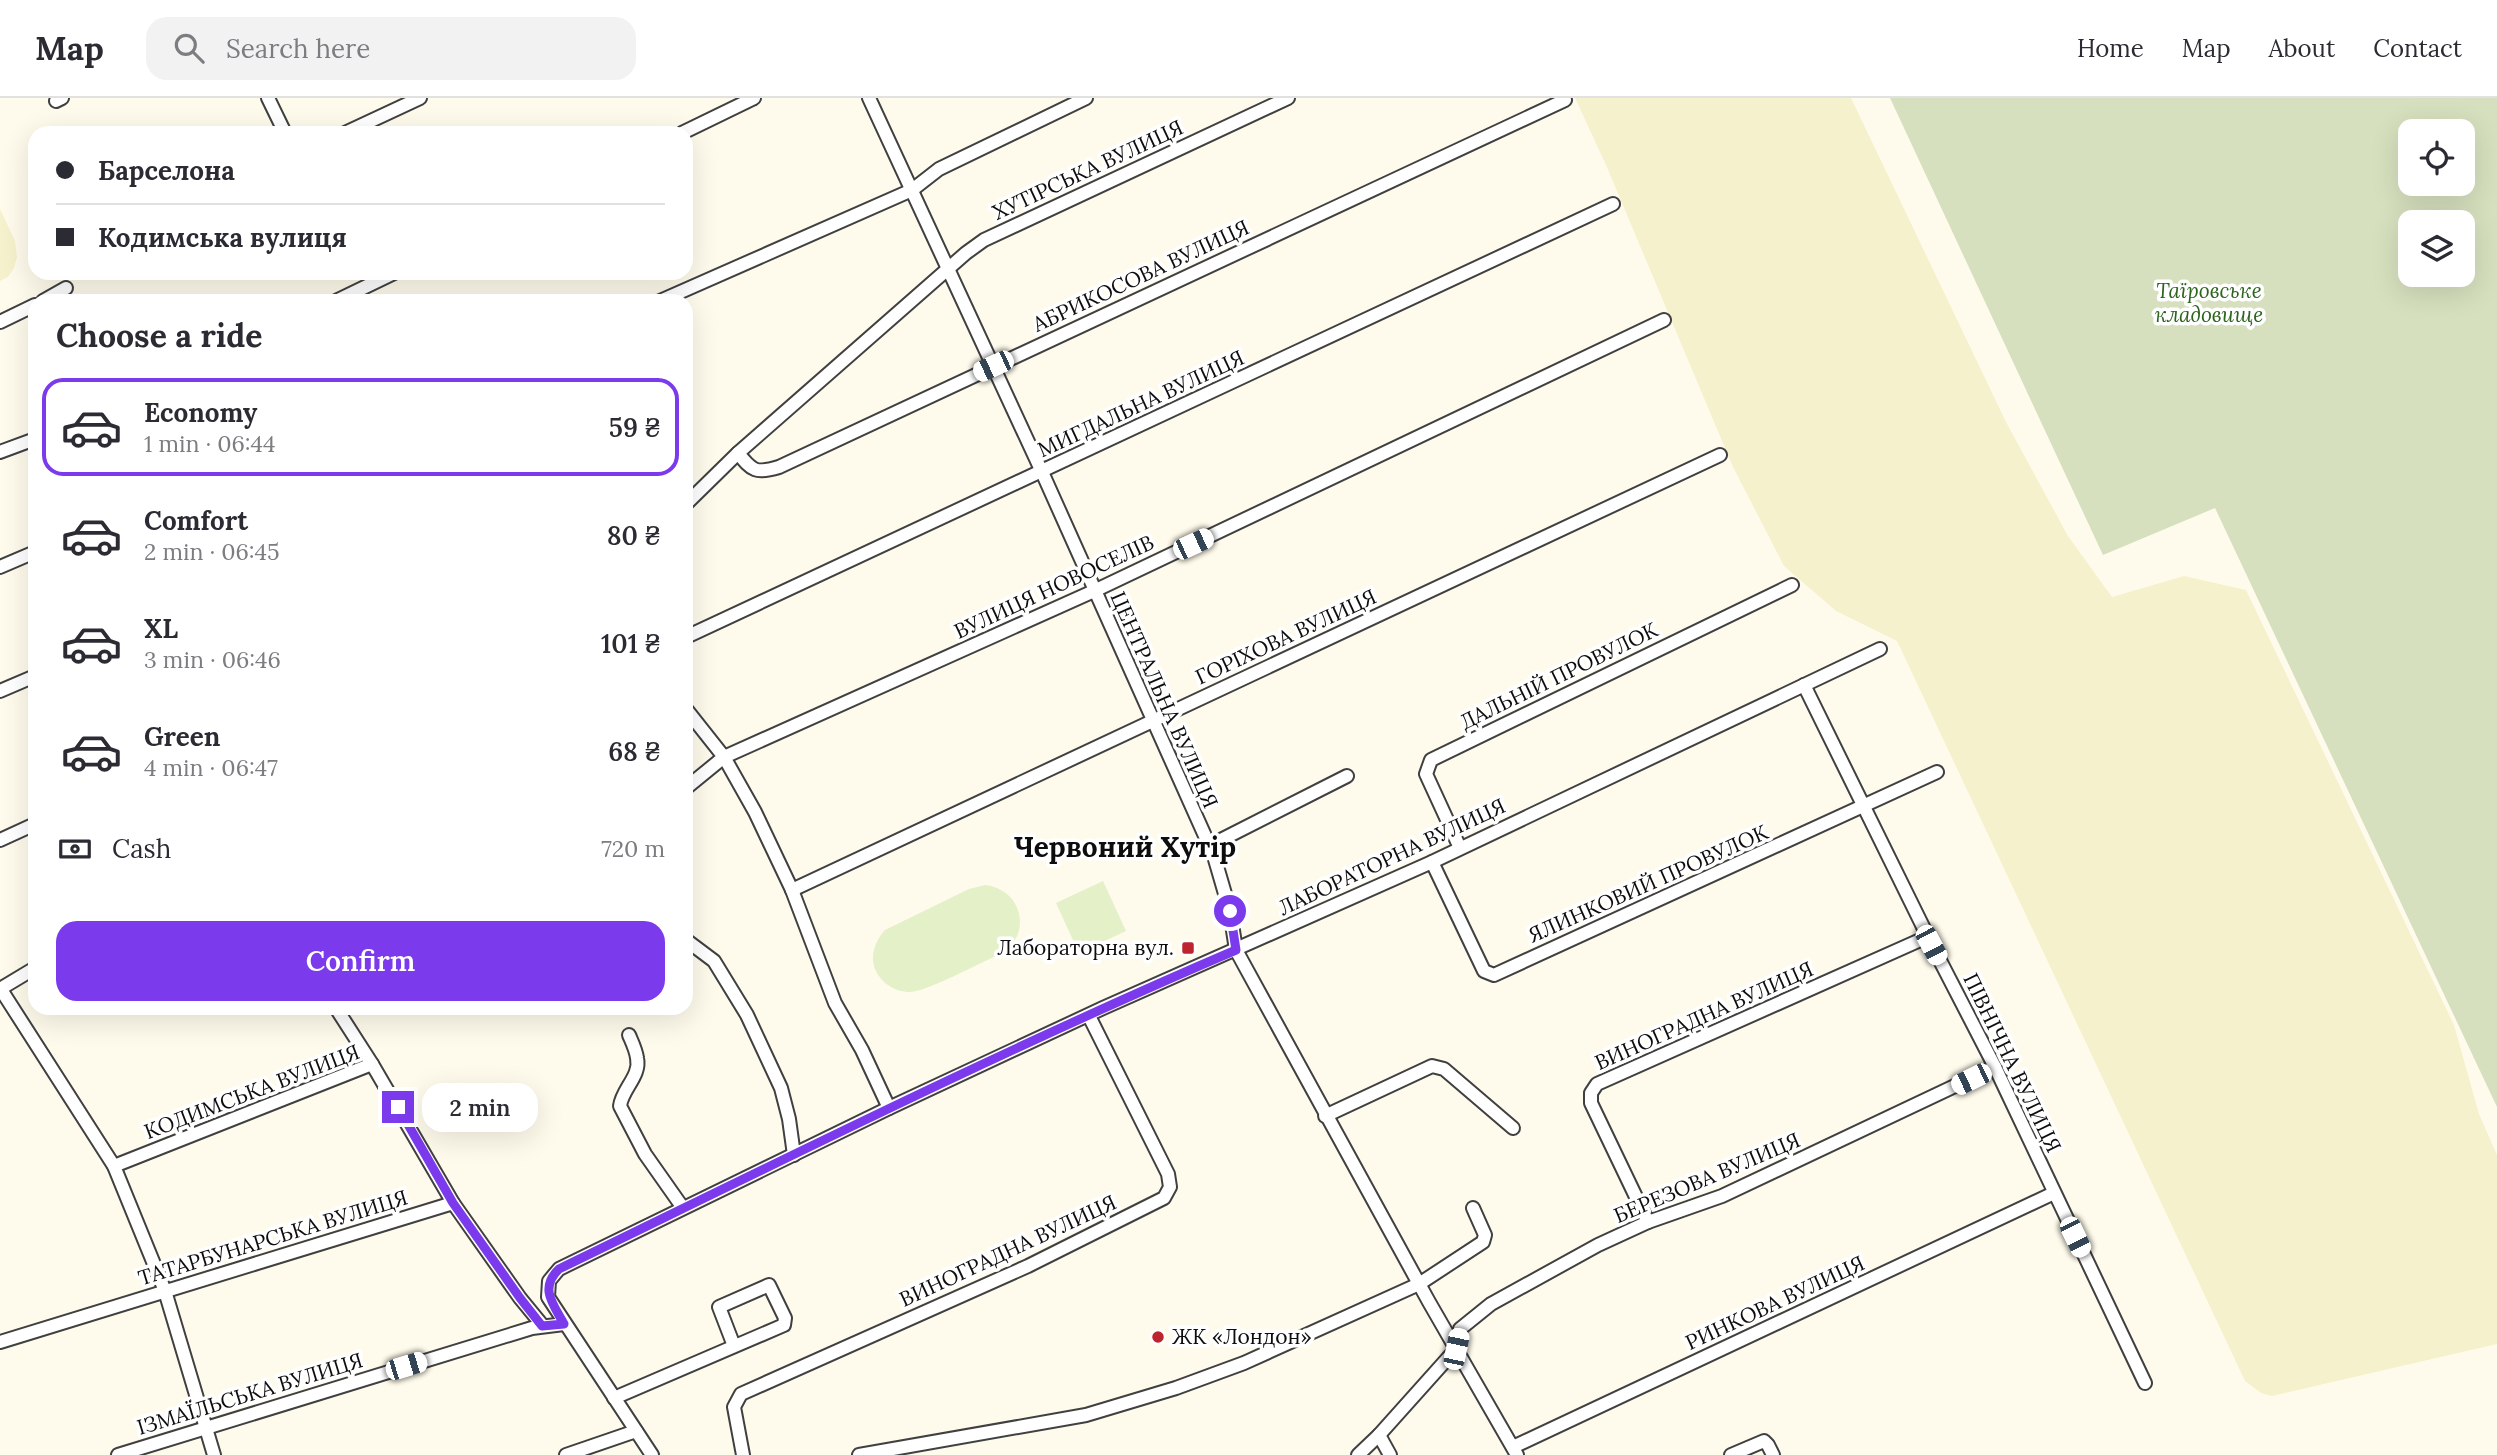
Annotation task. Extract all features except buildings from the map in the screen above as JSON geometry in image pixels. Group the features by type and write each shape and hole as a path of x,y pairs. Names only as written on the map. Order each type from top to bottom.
{"street":[{"path":"268,98 282,126"},
{"path":"360,126 420,98"},
{"path":"693,128 754,98"},
{"name":"ЦЕНТРАЛЬНА ВУЛИЦЯ","path":"869,98 1042,471 1209,846 1230,911 1236,950 1325,1116 1515,1451"},
{"path":"676,294 912,190 939,169 1086,98"},
{"name":"ХУТІРСЬКА ВУЛИЦЯ","path":"948,269 984,240 1288,98"},
{"name":"АБРИКОСОВА ВУЛИЦЯ","path":"738,453 750,468 757,471 779,467 1565,100"},
{"name":"МИГДАЛЬНА ВУЛИЦЯ","path":"693,634 1613,204"},
{"path":"693,497 738,453 948,269"},
{"path":"365,294 384,280"},
{"path":"55,294 66,288"},
{"path":"0,322 28,308"},
{"name":"ВУЛИЦЯ НОВОСЕЛІВ","path":"693,782 724,757 1094,591 1664,320"},
{"path":"0,452 28,442"},
{"name":"ГОРІХОВА ВУЛИЦЯ","path":"792,890 1720,455"},
{"path":"0,567 28,555"},
{"name":"ДАЛЬНІЙ ПРОВУЛОК","path":"1460,848 1426,774 1431,760 1792,585"},
{"name":"ЛАБОРАТОРНА ВУЛИЦЯ","path":"564,1324 548,1297 547,1289 553,1274 559,1269 889,1108 1432,862 1881,649"},
{"path":"0,691 28,679"},
{"name":"ПІВНІЧНА ВУЛИЦЯ","path":"1804,685 1864,803 1927,937 1995,1067 2145,1383"},
{"path":"693,718 724,757 755,812 792,890 835,1003 862,1049 889,1108"},
{"name":"ЯЛИНКОВИЙ ПРОВУЛОК","path":"1432,862 1484,971 1494,975 1777,847 1864,803 1937,772"},
{"path":"1209,846 1347,776"},
{"path":"0,840 28,827"},
{"name":"ВИНОГРАДНА ВУЛИЦЯ","path":"1648,1222 1591,1103 1593,1088 1601,1082 1927,937"},
{"path":"693,945 715,961 747,1015 781,1088 794,1155"},
{"path":"28,972 0,989 114,1166 164,1291 214,1455"},
{"path":"340,1015 372,1064"},
{"name":"ВИНОГРАДНА ВУЛИЦЯ","path":"743,1455 734,1407 741,1394 1027,1266 1164,1198 1170,1187 1168,1174 1089,1016"},
{"path":"629,1035 638,1063 632,1081 621,1099 620,1107 645,1154 683,1208"},
{"name":"КОДИМСЬКА ВУЛИЦЯ","path":"114,1166 372,1064 453,1203"},
{"path":"1325,1116 1432,1066 1444,1069 1513,1128"},
{"name":"БЕРЕЗОВА ВУЛИЦЯ","path":"1358,1455 1456,1349 1460,1329 1491,1304 1565,1262 1648,1222 1722,1196 1995,1067"},
{"name":"РИНКОВА ВУЛИЦЯ","path":"1515,1451 2054,1193"},
{"path":"453,1203 542,1326"},
{"name":"ТАТАРБУНАРСЬКА ВУЛИЦЯ","path":"0,1342 453,1203"},
{"path":"859,1455 1086,1415 1176,1388 1244,1363 1419,1284 1483,1242 1485,1235 1473,1208"},
{"path":"614,1398 783,1325 785,1322 769,1285 719,1307 734,1346"},
{"path":"564,1324 652,1455"},
{"name":"ІЗМАЇЛЬСЬКА ВУЛИЦЯ","path":"118,1455 542,1326 564,1324"},
{"path":"566,1455 636,1431"},
{"path":"1379,1435 1390,1455"},
{"path":"1731,1455 1764,1441 1773,1455"}],"shaded area":[{"path":"1575,98 1851,98 2006,422 2068,536 2112,597 2184,576 2246,590 2454,1025 2479,1114 2497,1155 2497,1344 2272,1396 2261,1393 2245,1381 1897,641 1836,611 1784,566 1733,467 1606,165"},
{"path":"0,209 15,241 17,257 8,277 0,281"}],"green space":[{"name":"Таїровське кладовище","path":"1890,98 2497,98 2497,1107 2215,508 2103,555"},
{"path":"1103,881 1126,931 1079,953 1056,903"},
{"path":"985,885 998,888 1015,904 1020,925 1010,946 1000,954 941,982 910,992 889,986 881,978 875,969 873,953 885,930 969,889"}],"place":[{"name":"Лабораторна вул.","path":"1188,948"},
{"name":"ЖК «Лондон»","path":"1158,1337"}],"district":[{"name":"Червоний Хутір","path":"1125,847"}],"route":[{"path":"398,1107 453,1203 520,1298 542,1326 564,1324 548,1297 547,1289 553,1274 559,1269 889,1108 1103,1008 1236,950 1230,911"}]}
